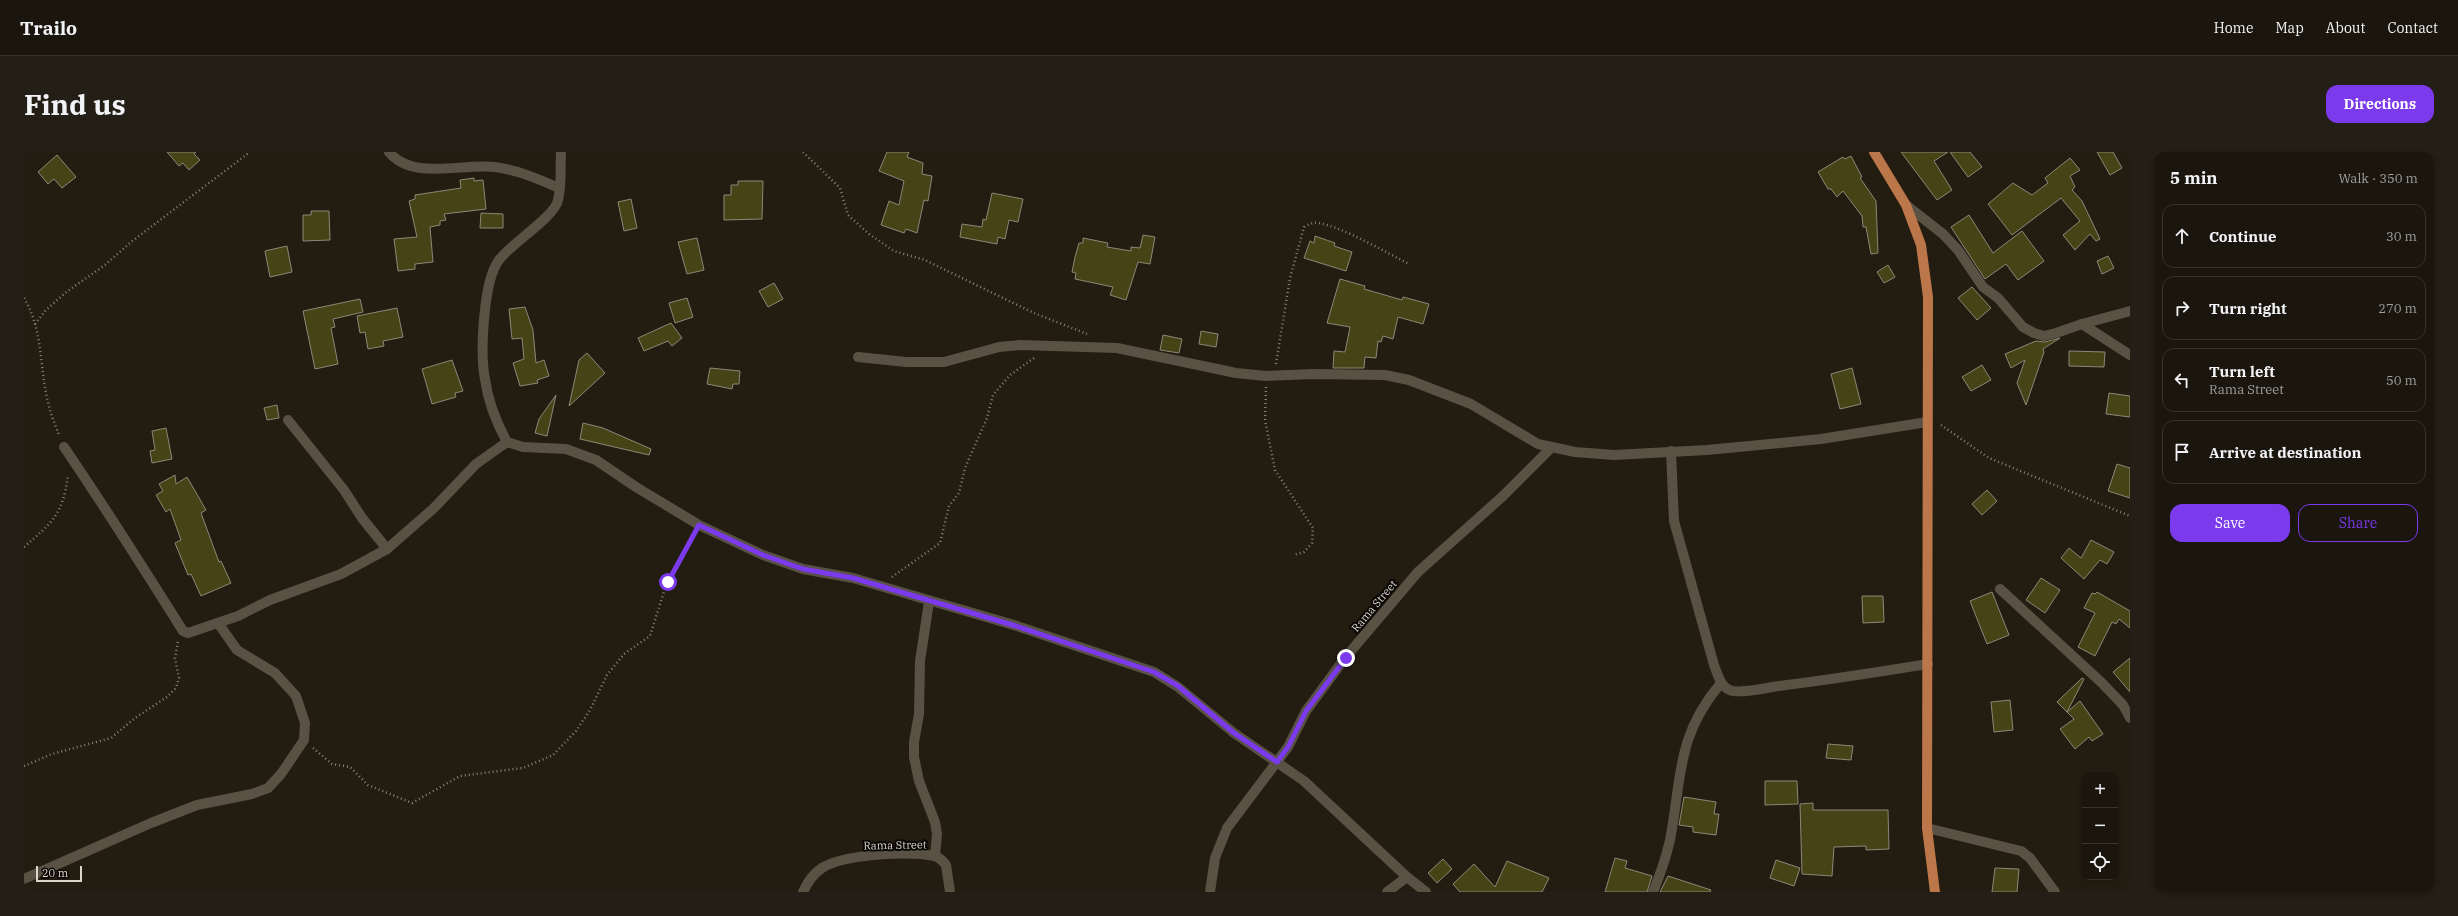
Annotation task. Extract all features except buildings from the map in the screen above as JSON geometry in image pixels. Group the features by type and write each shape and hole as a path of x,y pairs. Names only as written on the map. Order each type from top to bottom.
{"main road":[{"path":"1874,152 1906,205 1922,245 1928,297 1926,624 1928,664 1927,828 1935,892"}],"street":[{"path":"389,152 403,164 416,169 494,167 522,172 559,188"},
{"path":"561,152 558,202 550,213 498,260 488,284 484,332 484,378 496,422 507,442 522,447 566,449 596,460 636,487 699,525 763,555 803,569 853,578 929,602 1081,646 1154,672 1178,686 1234,733 1304,781 1407,877 1426,892"},
{"path":"1906,205 1943,234 1958,250 1983,287 1998,298 2023,327 2034,333 2044,336 2130,311"},
{"path":"2082,324 2130,354"},
{"path":"858,357 906,362 944,362 999,347 1020,345 1117,348 1236,373 1270,376 1385,375 1409,380 1471,404 1538,444 1552,448 1614,455 1821,439 1927,419"},
{"path":"288,420 344,490 362,518 386,549"},
{"path":"64,447 183,631 188,633 218,623 270,600 341,574 386,549 434,508 476,464 507,442"},
{"name":"Rama Street","path":"1210,892 1215,858 1225,834 1277,762 1310,705 1346,658 1418,572 1503,496 1552,448"},
{"path":"1672,451 1674,521 1700,620 1721,683 1733,691 1746,690 1838,679 1928,664"},
{"path":"2000,589 2102,684 2123,705 2130,718"},
{"path":"929,602 920,661 919,714 914,742 914,757 919,781 935,822 937,834 935,856"},
{"path":"24,879 151,823 197,805 252,794 268,788 281,774 304,740 305,723 296,696 274,673 237,650 218,623"},
{"path":"1653,892 1665,862 1670,839 1683,753 1694,722 1704,703 1721,683"},
{"path":"1927,828 2021,851 2030,858 2055,892"},
{"name":"Rama Street","path":"803,892 808,882 821,868 840,860 876,855 935,856 946,864 950,892"},
{"path":"1388,892 1407,877"}],"path":[{"path":"35,324 46,310 65,292 106,265 131,242 190,200 250,152"},
{"path":"803,152 840,188 848,216 869,234 894,251 925,260 1034,314 1089,334"},
{"path":"1293,556 1304,552 1312,543 1313,528 1275,470 1265,420 1270,376 1288,285 1304,227 1310,223 1319,223 1347,234 1409,264"},
{"path":"24,298 30,309 35,324 49,406 64,447"},
{"path":"878,586 940,543 949,506 959,493 965,468 987,418 993,395 1010,375 1053,347"},
{"path":"1927,419 1989,458 2130,516"},
{"path":"24,547 48,526 62,508 68,476 67,468"},
{"path":"304,740 332,764 350,767 368,785 412,802 460,776 523,768 553,755 576,731 590,710 607,675 624,654 650,636 668,582 699,525"},
{"path":"24,766 52,754 111,738 135,718 167,697 176,688 179,678 175,658 177,642 183,631"}],"route":[{"path":"668,582 681,554 699,525 763,555 803,569 853,578 929,602 1081,646 1154,672 1178,686 1234,733 1277,762 1288,747 1306,711 1346,658"}]}
